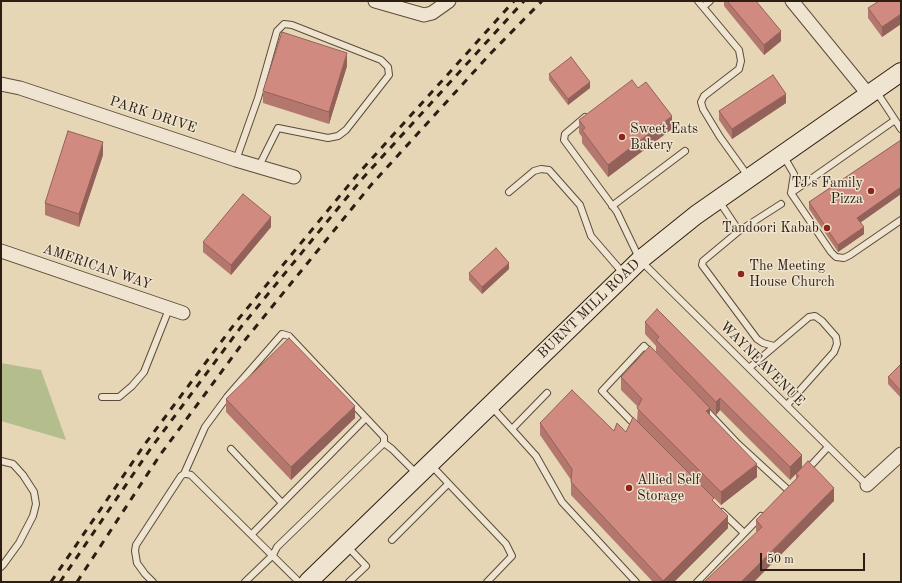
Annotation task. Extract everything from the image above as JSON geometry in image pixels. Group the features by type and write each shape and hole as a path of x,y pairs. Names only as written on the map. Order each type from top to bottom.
{"main road":[{"name":"BURNT MILL ROAD","path":"308,582 640,260 718,200 901,72"}],"street":[{"path":"375,1 424,15 432,13 448,1"},
{"path":"792,1 872,92"},
{"name":"PARK DRIVE","path":"1,84 20,88 236,160 294,177"},
{"name":"AMERICAN WAY","path":"1,251 183,313"},
{"path":"867,485 901,454"}],"lane":[{"path":"698,1 739,50 741,61 739,69 704,96 701,102 703,109 720,137 750,178"},
{"path":"703,7 710,1"},
{"path":"236,160 258,98 277,30 284,24 292,25 381,60 388,67 389,75 346,130 338,136 328,138 278,128 259,166"},
{"path":"872,92 895,120 901,130"},
{"name":"WAYNEAVENUE","path":"590,114 565,134 564,140 617,212 640,260 867,485"},
{"path":"791,193 895,120"},
{"path":"612,206 686,151"},
{"path":"783,155 794,174 791,193 836,258 844,258 850,255 901,220"},
{"path":"509,192 534,171 541,169 549,170 580,205 591,236 625,275"},
{"path":"718,200 739,231"},
{"path":"774,346 763,343 757,339 702,264 703,261 739,231 781,204"},
{"path":"102,397 119,397 132,386 144,372 169,309"},
{"path":"748,368 809,317 815,316 822,321 836,337 837,344 834,352 787,406"},
{"path":"153,582 137,563 135,551 136,545 181,476 184,474 205,427 227,397 282,334 289,336 384,437 384,443 277,547 273,555 245,582"},
{"path":"639,429 602,391 644,346 660,362"},
{"path":"512,429 547,393"},
{"path":"490,405 536,456 562,502 635,581"},
{"path":"702,406 738,444 790,486 782,494"},
{"path":"252,534 366,418"},
{"path":"384,443 448,484 506,544 512,556 487,582"},
{"path":"801,476 828,447"},
{"path":"232,449 282,503"},
{"path":"1,460 13,464 23,475 34,492 36,504 33,516 19,543 4,566 1,567"},
{"path":"184,474 192,475 299,582"},
{"path":"392,540 448,484"},
{"path":"716,506 744,533"},
{"path":"697,582 766,511"},
{"path":"346,545 366,566 349,582"}],"green space":[{"path":"1,363 41,370 66,440 1,421"}],"building":[{"path":"727,1 756,1 781,31 764,45"},
{"path":"879,1 901,1 901,14 882,27 868,8"},
{"path":"282,32 347,53 329,112 263,91"},
{"path":"571,57 590,82 568,99 549,74"},
{"path":"773,75 786,94 732,129 719,111"},
{"name":"Sweet Eats Bakery","path":"632,80 638,88 646,82 672,116 608,165 582,130 585,128 579,120"},
{"path":"68,131 103,142 79,214 45,203"},
{"path":"901,140 901,187 857,218 864,227 838,245 809,202"},
{"path":"243,194 271,217 231,265 203,242"},
{"path":"496,248 509,263 482,287 469,273"},
{"path":"657,309 802,455 790,467 720,398 716,402 656,340 659,337 645,322"},
{"path":"289,338 355,406 291,467 226,399"},
{"path":"650,346 710,408 706,411 757,464 721,492 637,408 642,399 621,377"},
{"path":"901,364 901,391 888,377"},
{"name":"Allied Self Storage","path":"572,390 614,431 617,423 626,432 633,417 714,498 712,500 728,516 663,581 571,482 572,469 540,423"},
{"path":"808,461 834,488 741,582 704,582 762,527 756,520 799,476 796,474"}],"railway":[{"path":"51,582 145,444 236,322 357,175 514,1"},
{"path":"60,582 151,448 241,327 362,179 524,1"},
{"path":"77,582 160,455 245,340 371,185 491,53 542,1"}],"place":[{"name":"Sweet Eats Bakery","path":"622,137"},
{"name":"TJ's Family Pizza","path":"871,191"},
{"name":"Tandoori Kabab","path":"827,228"},
{"name":"The Meeting House Church","path":"741,274"},
{"name":"Allied Self Storage","path":"629,488"}]}
